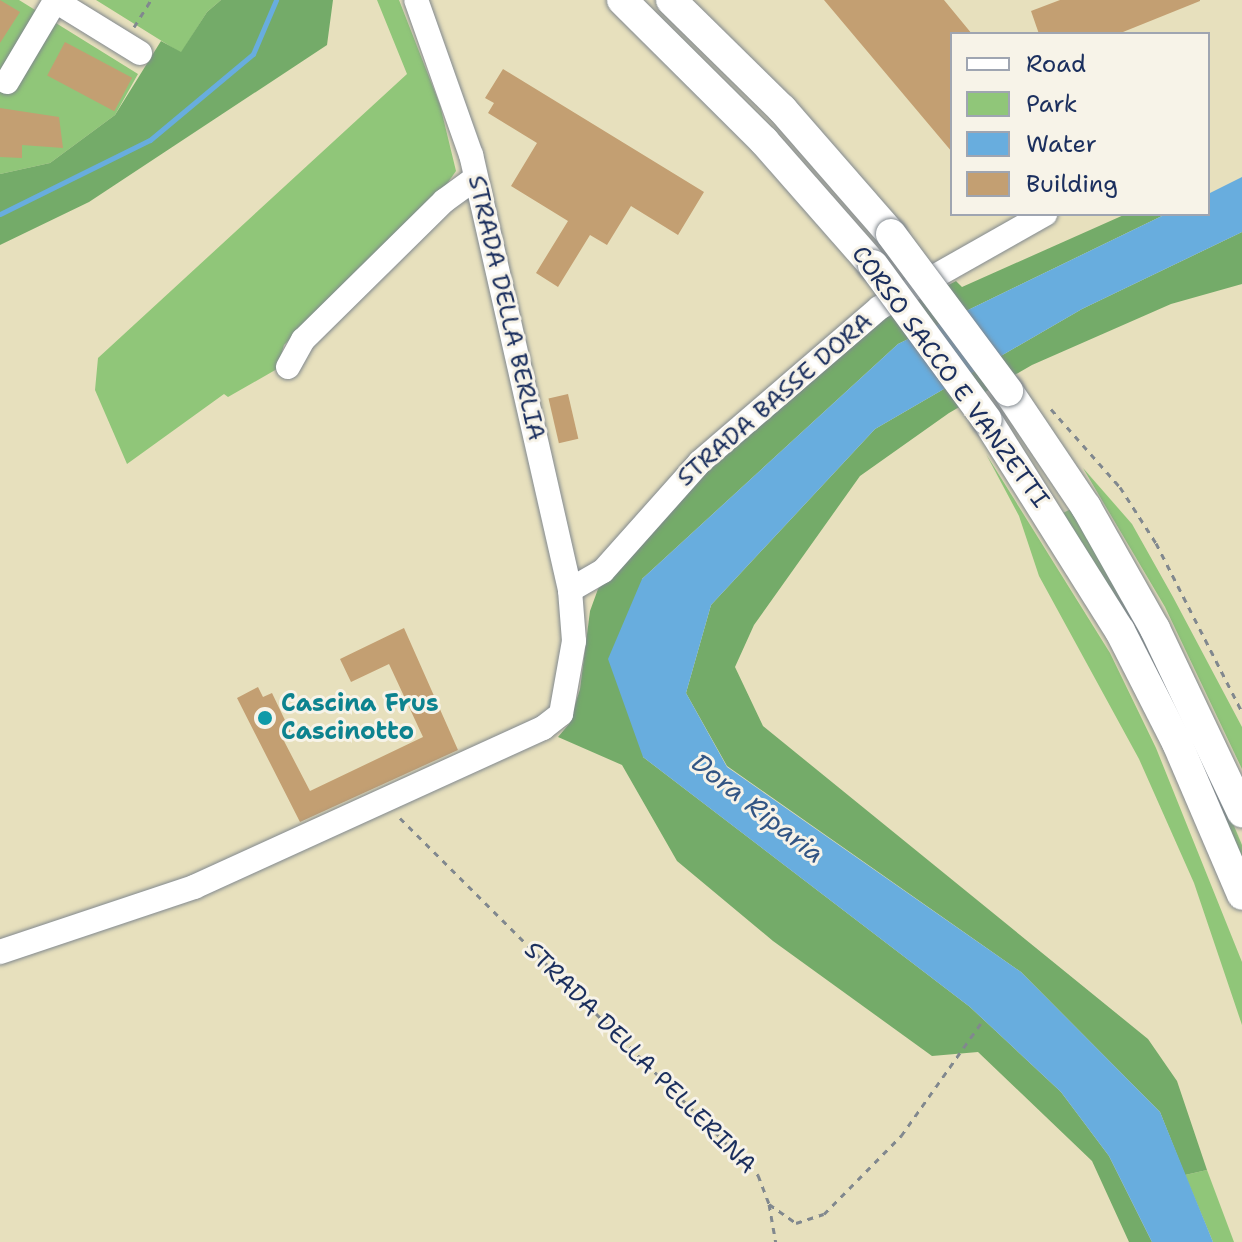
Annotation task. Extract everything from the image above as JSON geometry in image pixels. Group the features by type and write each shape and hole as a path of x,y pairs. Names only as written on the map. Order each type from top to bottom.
{"main road":[{"name":"CORSO SACCO E VANZETTI","path":"622,0 823,206 987,420 1120,631 1177,743 1242,895"},
{"name":"CORSO SACCO E VANZETTI","path":"671,0 782,109 881,223 1008,391 1086,507 1155,629 1242,812"}],"street":[{"path":"7,82 54,0 132,48"},
{"name":"STRADA DELLA BERLIA","path":"383,801 553,723 570,680 574,623 570,590 476,178 416,0"},
{"path":"288,367 303,340 444,201 476,178"},
{"name":"STRADA BASSE DORA","path":"570,590 603,571 692,470 879,308 1041,216"},
{"path":"0,952 194,887 383,801"}],"path":[{"path":"132,48 151,0"},
{"path":"1045,401 1128,498 1242,712"},
{"name":"STRADA DELLA PELLERINA","path":"383,801 758,1175 769,1204 776,1242"},
{"path":"769,1204 796,1223 824,1214 901,1136 981,1023"}],"green space":[{"path":"0,0 19,0 40,13 3,80 20,85 20,72 51,20 138,74 115,115 50,163 0,174"},
{"path":"96,0 221,0 207,12 181,53"},
{"path":"221,0 333,0 327,45 89,202 0,245 0,174 50,163 115,115 161,41 181,52 207,12"},
{"path":"377,0 399,0 440,105 456,171 442,191 284,345 277,369 228,397 224,394 127,464 95,390 98,358 407,74"},
{"path":"1122,216 1162,216 898,344 642,579 643,757 970,1007 1061,1092 1109,1156 1152,1242 1129,1242 1092,1161 978,1052 932,1056 773,941 677,861 622,765 558,737 569,724 580,689 590,611 598,589 710,468 886,318 956,281 962,287"},
{"path":"1242,232 1242,284 1171,304 1032,365 949,413 860,476 754,625 735,667 763,726 1148,1039 1177,1081 1207,1170 1185,1175 1160,1112 1021,972 727,766 686,693 711,605 875,429 1082,309"},
{"path":"986,454 1110,653 1156,748 1242,962 1242,1025 1194,883 1139,759 1039,576 1019,516"},
{"path":"1083,468 1132,524 1242,727 1242,769 1165,607"},
{"path":"1071,509 1127,604 1211,771 1242,845 1242,870 1061,514"},
{"path":"1207,1170 1234,1242 1213,1242 1185,1175"}],"water":[{"name":"Dora Riparia","path":"1242,177 1242,232 1082,309 875,429 711,605 686,693 727,767 1021,972 1160,1112 1213,1242 1152,1242 1109,1156 1061,1092 970,1007 643,757 608,659 642,579 898,344 1162,216 1210,216 1210,193"}],"building":[{"path":"0,0 20,12 0,43"},
{"path":"824,0 944,0 970,32 950,32 950,150"},
{"path":"1060,0 1200,0 1123,32 1038,32 1031,11"},
{"path":"65,42 132,78 114,111 47,76"},
{"path":"503,69 704,192 678,235 631,206 607,245 590,235 558,287 536,273 568,221 511,186 537,143 488,113 494,103 485,98"},
{"path":"0,108 59,117 63,148 22,145 22,158 0,157"},
{"path":"568,394 578,439 559,443 549,398"},
{"name":"Cascina Frus Cascinotto","path":"404,628 458,750 300,822 237,698 258,687 263,697 272,693 293,737 284,741 310,791 423,737 389,664 351,682 340,659"}],"waterway":[{"path":"0,214 150,140 253,54 276,0"}],"place":[{"name":"Cascina Frus Cascinotto","path":"265,718"}]}
